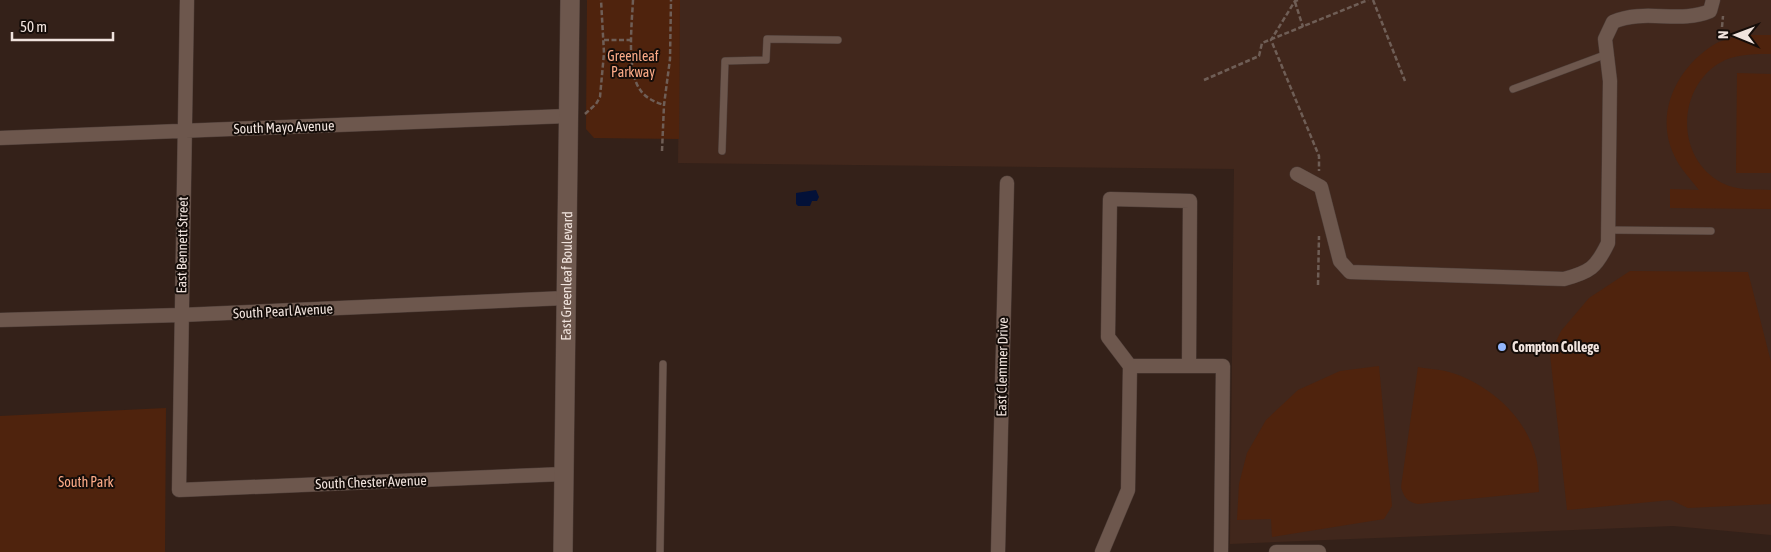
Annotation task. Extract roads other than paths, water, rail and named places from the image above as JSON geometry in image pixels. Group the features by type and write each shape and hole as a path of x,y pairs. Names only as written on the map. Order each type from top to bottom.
{"street":[{"name":"East Bennett Street","path":"179,490 187,0"},
{"name":"East Greenleaf Boulevard","path":"563,552 566,298 577,115 570,0"},
{"path":"1298,174 1320,186 1340,260 1350,272 1564,280 1585,273 1599,263 1608,243 1610,81 1605,39 1613,22 1626,16 1697,17 1710,11 1713,0"},
{"name":"South Mayo Avenue","path":"0,138 577,115"},
{"name":"East Clemmer Drive","path":"998,552 1007,183"},
{"path":"1102,552 1128,490 1130,366 1108,338 1110,199 1190,201 1189,366"},
{"name":"South Pearl Avenue","path":"0,320 181,315 566,298"},
{"path":"1130,366 1223,366 1221,552"},
{"name":"South Chester Avenue","path":"179,490 564,474"},
{"path":"1276,552 1319,552"}],"lane":[{"path":"722,151 724,61 766,60 767,40 838,40"},
{"path":"1513,89 1607,54"},
{"path":"1608,230 1711,231"},
{"path":"660,552 664,364"}],"water":[{"path":"816,190 819,197 817,201 812,201 810,206 798,206 796,204 796,193"}],"place":[{"name":"Compton College","path":"1502,347"}],"park label":[{"name":"Greenleaf Parkway","path":"633,64"},
{"name":"South Park","path":"86,482"}]}
